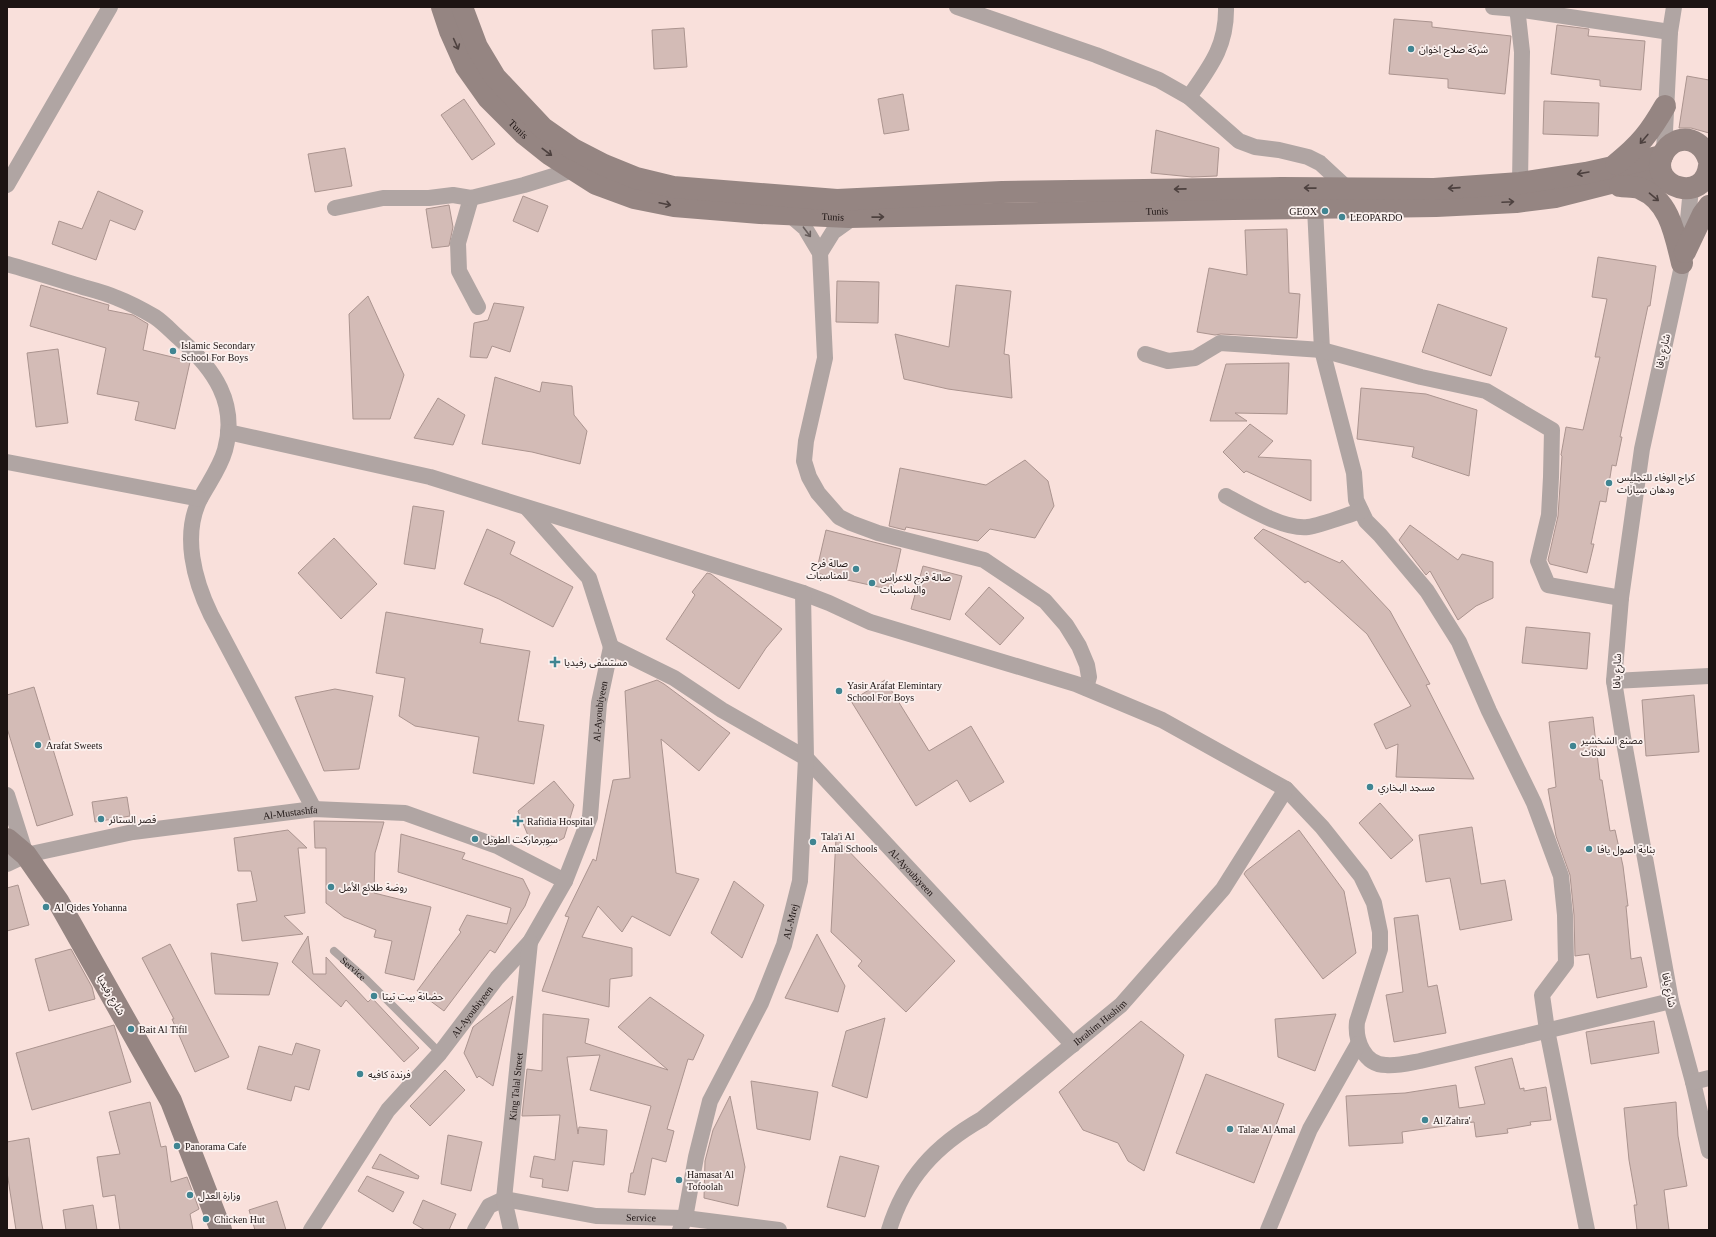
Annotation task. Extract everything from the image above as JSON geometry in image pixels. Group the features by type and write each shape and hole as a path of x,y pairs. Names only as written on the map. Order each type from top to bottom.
{"main road":[{"name":"Tunis","path":"442,7 450,31 466,67 488,98 524,134 573,170 596,184 634,198 674,206 790,215 854,217 1436,206 1516,202 1555,197 1608,176"},
{"path":"462,7 477,47 495,77 542,128 573,149 604,165 636,178 673,187 837,200 1002,192 1280,188 1434,189 1520,183 1586,173 1608,176 1650,176 1667,181"},
{"path":"1608,176 1651,131 1665,106"},
{"path":"1676,141 1702,163 1682,189 1667,181 1662,174 1661,166 1663,154 1669,145 1676,141"},
{"path":"1608,176 1663,154"},
{"path":"1608,176 1640,188 1653,195 1664,207 1683,257"},
{"path":"1683,257 1703,214 1709,206"},
{"name":"شارع رفيديا","path":"7,839 16,860 58,901 171,1101 221,1230"}],"street":[{"path":"7,185 110,7"},
{"path":"957,7 1096,55 1159,80 1189,97 1239,141 1255,147 1279,150 1308,157 1320,164 1347,188"},
{"path":"1189,97 1209,68 1222,44 1227,20 1226,7"},
{"path":"1493,7 1517,8 1670,32"},
{"path":"1663,154 1670,32 1674,7"},
{"path":"1517,8 1522,52 1520,183"},
{"path":"1665,106 1672,122 1702,163"},
{"name":"شارع يافا","path":"1702,163 1642,449 1621,598 1614,681 1671,1001 1693,1082 1709,1151"},
{"path":"335,208 383,198 429,198 453,195 471,198 524,185 573,170"},
{"path":"471,198 458,243 459,271 478,307"},
{"path":"1315,208 1322,350 1354,473 1356,500 1366,521 1380,535 1427,591 1459,642 1489,711 1534,803 1561,876 1566,934 1566,963 1542,995 1547,1030 1586,1230"},
{"path":"790,215 805,228 820,253 824,358 806,441 804,461 809,477 818,493 839,517 851,523 878,533 984,560 1045,601 1066,625 1079,646 1087,665 1089,677 1086,688"},
{"path":"820,253 833,232 854,217"},
{"path":"7,264 117,298 156,318 193,350 212,372 225,400 228,413 228,432 225,451 220,464 200,499 193,516 192,551 194,568 204,602 314,809"},
{"path":"1145,354 1168,361 1195,358 1220,343 1322,350 1421,377 1486,391 1552,430 1549,515 1538,561 1548,585 1621,598"},
{"path":"228,432 430,477 803,593 870,622 1086,688 1162,720 1286,789 1322,827 1361,876 1374,903 1380,932 1380,949 1357,1022 1356,1032 1358,1044 1364,1054 1374,1062 1385,1066 1420,1062 1671,1001"},
{"path":"7,462 200,499"},
{"path":"1226,496 1258,514 1291,525 1308,527 1361,511"},
{"path":"527,507 589,578 611,647"},
{"name":"AL-Mrej","path":"683,1224 696,1157 710,1101 761,1003 784,945 800,881 806,758 803,593"},
{"name":"Al-Ayoubiyeen","path":"311,1230 388,1110 440,1053 497,978 530,942 564,881 590,817 599,702 611,647 674,678 722,710 806,758 1073,1045"},
{"path":"1614,681 1709,676"},
{"name":"Ibrahim Hashim","path":"890,1230 896,1212 913,1179 936,1151 965,1128 982,1119 1121,1005 1223,889 1286,789"},
{"path":"7,795 16,860"},
{"name":"Al-Mustashfa","path":"16,860 133,832 314,809 405,812 497,846 564,881"},
{"name":"King Talal Street","path":"511,1230 504,1199 530,942"},
{"path":"1268,1230 1310,1129 1358,1044"},
{"path":"1693,1082 1709,1078"},
{"path":"474,1230 489,1206 504,1199"},
{"name":"Service","path":"504,1199 596,1216 683,1224 779,1230"}],"lane":[{"name":"Service","path":"334,951 367,980 440,1053"}],"building":[{"path":"1394,19 1432,22 1432,27 1511,36 1505,94 1448,88 1448,79 1389,74"},
{"path":"1557,25 1589,29 1588,36 1645,41 1641,90 1600,86 1600,80 1551,74"},
{"path":"684,28 687,67 654,69 652,30"},
{"path":"1687,76 1709,80 1709,133 1691,128 1679,128"},
{"path":"903,94 909,130 884,134 878,99"},
{"path":"464,99 495,144 472,160 441,115"},
{"path":"1544,101 1599,103 1598,136 1543,134"},
{"path":"1156,130 1219,148 1217,176 1192,177 1151,173"},
{"path":"345,148 352,186 315,192 308,154"},
{"path":"98,191 143,211 135,230 110,220 96,260 52,244 59,221 82,229"},
{"path":"523,196 548,206 538,232 513,221"},
{"path":"449,205 453,227 449,246 432,248 426,209"},
{"path":"1287,229 1289,293 1300,294 1297,338 1221,334 1215,335 1197,332 1209,268 1247,275 1245,230"},
{"path":"1598,257 1656,266 1650,306 1648,306 1620,437 1622,437 1616,466 1612,465 1606,502 1600,501 1591,544 1594,544 1587,573 1550,564 1548,560 1558,516 1561,455 1566,427 1583,430 1600,357 1595,357 1607,299 1592,297"},
{"path":"837,281 879,282 878,323 836,322"},
{"path":"41,285 109,305 108,310 133,315 148,324 143,350 190,362 175,429 135,420 139,402 97,394 106,348 30,326"},
{"path":"956,285 1011,291 1004,354 1009,355 1012,398 948,389 904,379 895,334 949,347"},
{"path":"368,296 404,375 390,419 353,419 349,314"},
{"path":"494,303 524,307 510,352 492,346 487,358 470,357 474,323 488,320"},
{"path":"1438,304 1507,328 1491,376 1422,352"},
{"path":"58,349 68,423 36,427 27,353"},
{"path":"1289,363 1287,414 1235,413 1247,421 1210,421 1226,364"},
{"path":"495,377 540,392 542,382 572,386 574,415 587,431 580,464 532,452 482,444"},
{"path":"1361,388 1426,394 1477,410 1469,476 1412,457 1414,447 1357,439"},
{"path":"438,398 465,415 453,445 414,438"},
{"path":"1250,424 1273,441 1258,457 1311,460 1311,501 1246,471 1244,473 1223,452"},
{"path":"1025,460 1048,481 1054,506 1035,538 990,529 978,541 906,527 905,530 889,526 900,468 986,485"},
{"path":"413,506 444,511 435,569 404,564"},
{"path":"1410,525 1458,560 1462,554 1493,562 1493,598 1476,606 1458,620 1430,571 1426,575 1399,540"},
{"path":"487,529 515,542 510,554 573,587 553,627 499,599 464,584"},
{"path":"1263,529 1340,563 1342,560 1390,611 1430,684 1426,685 1474,779 1396,777 1398,744 1386,749 1374,724 1411,706 1367,634 1308,581 1305,583 1254,538"},
{"path":"826,530 901,549 892,590 816,573"},
{"path":"334,538 377,584 341,619 298,573"},
{"path":"923,566 962,576 950,620 911,609"},
{"path":"707,573 711,574 782,629 766,648 739,689 666,639 695,595 692,592"},
{"path":"989,587 1024,618 1000,645 965,614"},
{"path":"386,612 483,629 480,643 530,651 518,721 544,725 534,784 473,773 479,737 415,726 399,716 405,678 376,673"},
{"path":"1526,627 1590,633 1587,669 1522,663"},
{"path":"657,680 730,733 699,771 661,739 676,873 699,879 670,936 632,916 622,932 598,906 582,937 632,948 632,976 610,979 609,1007 542,991 569,917 565,916 593,859 596,861 613,780 630,778 625,691"},
{"path":"885,680 929,751 971,726 1004,782 970,802 957,780 916,806 851,701"},
{"path":"34,687 73,815 37,826 7,728 7,695"},
{"path":"335,689 373,696 359,769 324,771 295,697"},
{"path":"1694,695 1699,752 1646,756 1642,700"},
{"path":"1593,717 1600,780 1602,780 1610,831 1615,830 1623,866 1628,906 1626,906 1631,959 1641,957 1647,987 1597,998 1589,954 1575,956 1574,915 1570,875 1556,836 1548,789 1556,787 1549,722"},
{"path":"554,781 574,805 564,838 547,847 529,838 518,811"},
{"path":"127,797 130,816 95,822 92,802"},
{"path":"1380,803 1413,840 1391,859 1359,823"},
{"path":"314,821 384,822 375,853 374,893 431,907 414,980 385,973 392,941 374,937 376,930 344,917 326,903 326,848 315,848"},
{"path":"1472,827 1481,884 1505,880 1512,920 1460,930 1450,878 1426,882 1419,835"},
{"path":"288,830 307,848 298,848 305,913 284,916 303,934 242,941 237,904 257,901 251,871 238,871 234,838"},
{"path":"1299,830 1344,891 1356,953 1323,979 1244,874"},
{"path":"401,834 465,853 462,859 523,879 530,893 525,906 495,953 490,950 444,1011 417,991 461,932 459,930 467,915 507,924 511,908 398,872"},
{"path":"836,838 955,961 906,1012 858,966 862,961 831,932"},
{"path":"734,881 764,905 742,958 711,933"},
{"path":"18,885 29,925 7,931 7,888"},
{"path":"1418,915 1428,987 1437,985 1446,1033 1394,1042 1386,995 1403,992 1394,918"},
{"path":"817,934 845,986 838,1012 785,998"},
{"path":"308,936 313,974 326,974 326,957 368,1002 372,998 419,1048 404,1062 346,1000 341,1007 292,962"},
{"path":"170,944 229,1057 195,1072 172,1019 174,1019 142,958"},
{"path":"71,949 92,987 95,999 49,1011 35,959"},
{"path":"211,953 278,963 269,995 215,994"},
{"path":"513,996 493,1086 479,1076 477,1078 464,1053 473,1027"},
{"path":"650,997 704,1035 693,1060 688,1059 667,1129 674,1131 666,1162 652,1158 645,1195 628,1192 631,1173 633,1173 651,1106 590,1090 600,1055 567,1057 578,1134 579,1127 607,1130 604,1165 573,1161 568,1191 542,1187 543,1179 530,1177 534,1156 555,1160 560,1115 522,1116 527,1069 542,1071 543,1014 589,1019 585,1043 668,1070 618,1027"},
{"path":"1336,1014 1315,1071 1278,1057 1275,1019"},
{"path":"885,1018 867,1098 832,1086 846,1031"},
{"path":"1141,1021 1184,1055 1144,1171 1128,1161 1118,1143 1083,1130 1059,1092"},
{"path":"1654,1021 1659,1053 1591,1064 1586,1032"},
{"path":"114,1025 131,1082 32,1110 16,1053"},
{"path":"296,1043 320,1050 309,1090 295,1086 291,1101 247,1089 259,1046 292,1055"},
{"path":"1512,1058 1520,1089 1524,1088 1524,1091 1546,1087 1551,1120 1530,1122 1531,1125 1507,1129 1508,1133 1476,1137 1474,1122 1402,1132 1403,1143 1349,1146 1346,1096 1405,1093 1456,1085 1459,1108 1485,1104 1475,1067"},
{"path":"445,1070 465,1090 430,1126 410,1106"},
{"name":"Talae Al Amal","path":"1206,1074 1284,1104 1254,1183 1176,1153"},
{"path":"751,1081 818,1092 810,1140 757,1129"},
{"path":"730,1096 745,1167 738,1206 704,1198 705,1161 713,1130"},
{"path":"150,1102 161,1147 166,1146 171,1182 187,1177 199,1209 190,1214 193,1230 120,1230 115,1195 103,1197 97,1157 120,1154 109,1112"},
{"path":"1676,1102 1678,1136 1687,1186 1664,1190 1669,1230 1637,1230 1634,1205 1637,1205 1629,1160 1624,1108"},
{"path":"448,1135 482,1142 471,1191 441,1184"},
{"path":"29,1138 43,1230 16,1230 7,1172 7,1142"},
{"path":"380,1154 419,1176 418,1179 372,1168"},
{"path":"840,1156 879,1166 865,1217 827,1207"},
{"path":"367,1176 404,1192 393,1212 358,1191"},
{"path":"423,1200 456,1214 449,1230 425,1230 413,1223"},
{"path":"277,1201 286,1230 255,1230 249,1210"},
{"path":"93,1205 97,1230 66,1230 63,1210"}],"place":[{"name":"شركة صلاح اخوان","path":"1411,49"},
{"name":"GEOX","path":"1325,211"},
{"name":"LEOPARDO","path":"1342,217"},
{"name":"Islamic Secondary School For Boys","path":"173,351"},
{"name":"كراج الوفاء للتجليس ودهان سيارات","path":"1609,483"},
{"name":"صالة فرح للمناسبات","path":"856,569"},
{"name":"صالة فرح للاعراس والمناسبات","path":"872,583"},
{"name":"مستشفى رفيديا","path":"555,662"},
{"name":"Yasir Arafat Elemintary School For Boys","path":"839,691"},
{"name":"Arafat Sweets","path":"38,745"},
{"name":"مصنع الشخشير للاثاث","path":"1573,746"},
{"name":"مسجد البخاري","path":"1370,787"},
{"name":"قصر الستائر","path":"101,819"},
{"name":"Rafidia Hospital","path":"518,821"},
{"name":"سوبرماركت الطويل","path":"475,839"},
{"name":"Tala'i Al Amal Schools","path":"813,842"},
{"name":"بناية اصول يافا","path":"1589,849"},
{"name":"روضة طلائع الأمل","path":"331,887"},
{"name":"Al Qides Yohanna","path":"46,907"},
{"name":"حضانة بيت تيتا","path":"374,996"},
{"name":"Bait Al Tifil","path":"131,1029"},
{"name":"فرندة كافيه","path":"360,1074"},
{"name":"Al Zahra'","path":"1425,1120"},
{"name":"Talae Al Amal","path":"1230,1129"},
{"name":"Panorama Cafe","path":"177,1146"},
{"name":"Hamasat Al Tofoolah","path":"679,1180"},
{"name":"وزارة العدل","path":"190,1195"},
{"name":"Chicken Hut","path":"206,1219"}]}
